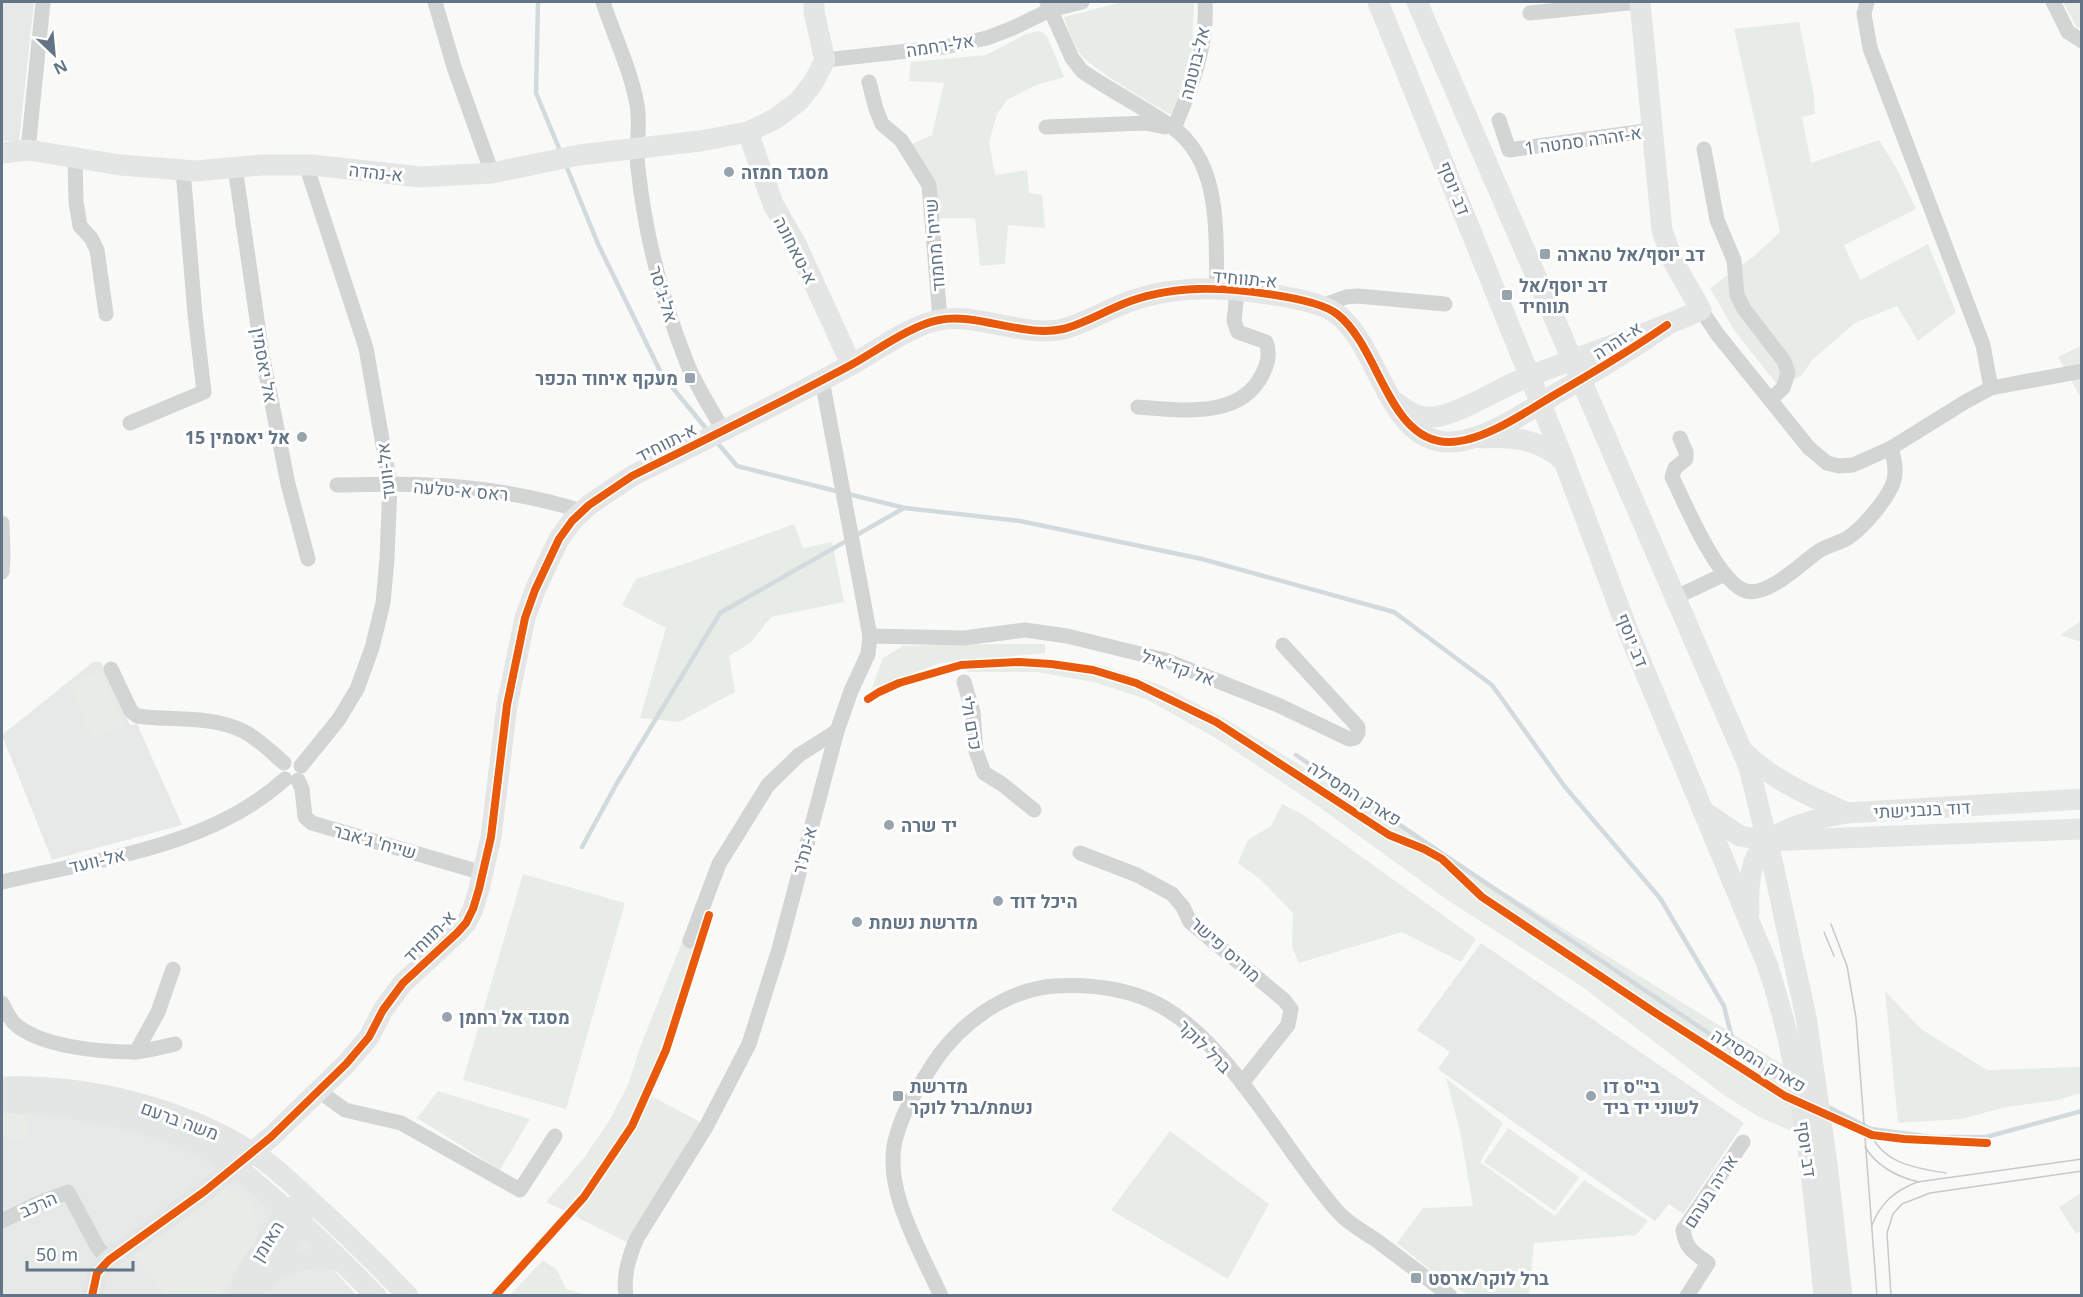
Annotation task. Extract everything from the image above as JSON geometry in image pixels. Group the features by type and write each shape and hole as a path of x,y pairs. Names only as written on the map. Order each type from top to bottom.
{"main road":[{"path":"814,2 814,12 825,60"},
{"name":"דב יוסף","path":"1378,2 1564,461 1628,631 1749,918 1806,1075"},
{"name":"דב יוסף","path":"1417,2 1743,752 1755,786 1806,1017 1806,1075 1817,1154 1842,1296"},
{"path":"1639,2 1662,230 1673,261 1701,310"},
{"name":"א-נהדה","path":"2,153 28,150 120,165 196,171 262,165 306,165 421,177 492,173 579,155 748,132 775,119 799,101 813,83 825,60"},
{"name":"א-טאחונה","path":"748,132 773,204 796,244 851,364"},
{"name":"א-תווחיד","path":"109,1260 205,1191 271,1137 346,1064 369,1037 383,1010 403,983 466,923 473,909 492,837 507,705 525,618 535,590 559,539 582,511 610,489 822,380 920,326 940,319 960,319 1046,331 1062,329 1155,293 1198,289 1303,300 1324,305 1350,326 1362,342 1402,418 1414,430 1438,441 1457,441 1485,433 1540,404 1578,370"},
{"name":"א-זהרה","path":"1530,376 1578,370 1701,310"},
{"name":"א-תווחיד","path":"1390,396 1408,411 1423,417 1439,416 1530,376"},
{"path":"1458,409 1450,424 1457,441 1522,438 1544,447 1564,461"},
{"path":"1743,752 1782,782 1847,813"},
{"name":"דוד בנבנישתי","path":"1767,842 1783,832 1847,813 2082,799"},
{"name":"דוד בנבנישתי","path":"1703,811 1740,836 1767,842 2082,829"},
{"path":"1749,918 1753,870 1757,855 1767,842"},
{"name":"משה ברעם","path":"2,1087 44,1088 97,1095 153,1107 205,1137 272,1166 408,1296"},
{"name":"משה ברעם","path":"2,1103 37,1104 86,1110 166,1132 205,1137 224,1158 294,1216 376,1296"},
{"name":"דב יוסף","path":"1817,1154 1824,1296"},
{"name":"האומן","path":"238,1296 258,1255 308,1199"},
{"name":"האומן","path":"257,1296 294,1216"},
{"path":"269,1272 301,1259 326,1257 341,1261"},
{"path":"92,1296 97,1273 109,1260"}],"street":[{"path":"28,150 43,2"},
{"path":"435,2 454,67 492,173"},
{"name":"אל-ג'סר","path":"603,2 637,103 640,133 637,165 648,238 667,306 685,360 723,430"},
{"name":"אל-רחמה","path":"825,60 945,47 987,38 1013,28 1048,6 1082,2"},
{"name":"אל-בוטמה","path":"1173,128 1191,88 1206,16 1205,2"},
{"path":"1530,13 1639,2"},
{"path":"1868,2 1864,14 1870,48 1983,345 1991,388"},
{"path":"2053,2 2068,32 2082,41"},
{"path":"1048,6 1072,58 1082,71 1173,128 1196,154 1212,191 1227,291 1238,332 1262,339 1269,348 1266,369 1258,384 1249,393 1230,404 1213,410 1187,411 1138,407"},
{"name":"שייח' מחמוד","path":"869,82 882,124 901,140 929,185 940,319"},
{"name":"א-זהרה סמטה 1","path":"1499,120 1509,150 1652,130"},
{"path":"1046,127 1145,123 1173,128"},
{"path":"1704,149 1717,220 1734,260 1737,295 1744,309 1784,361 1788,373 1784,388 1770,400"},
{"path":"75,158 76,202 80,226 91,238 97,250 106,314"},
{"name":"אל-וועד","path":"2,882 172,842 233,816 269,794 294,775 339,719 357,688 372,648 383,603 390,485 366,348 306,165"},
{"name":"אל יאסמין","path":"235,167 262,354 288,484 308,559"},
{"path":"130,423 204,392 183,170"},
{"path":"1324,305 1346,297 1358,296 1445,304"},
{"path":"1701,310 1809,448 1827,463 1839,466 1853,465 1891,448 1991,388 2082,371"},
{"name":"א-נת'ר","path":"626,1296 625,1274 637,1238 706,1127 749,1044 779,948 837,731 851,691 868,654 870,636 822,380"},
{"path":"1680,438 1686,452 1686,459 1675,468 1672,477 1704,543 1725,574 1744,590 1753,591 1779,582 1818,551 1850,537 1884,500 1894,480 1895,465 1891,448"},
{"name":"ראס א-טלעה","path":"337,485 429,484 514,495 582,511"},
{"path":"2,523 2,572"},
{"path":"1676,597 1725,574"},
{"name":"אל קד'איל","path":"870,636 964,638 1025,630 1067,636 1165,660 1278,705 1349,739 1355,738 1358,727 1283,645"},
{"name":"שייח' ג'אבר","path":"111,669 134,715 218,723 243,731 260,742 284,763 281,773 294,775 302,789 305,817 312,823 483,873"},
{"name":"כרם ולי","path":"964,682 973,712 976,751 984,774 1002,784 1034,810"},
{"path":"690,941 719,864 768,785 800,755 837,731"},
{"name":"מוריס פישר","path":"1080,853 1137,875 1172,894 1183,907 1190,922 1284,1000 1291,1009 1288,1025 1242,1083"},
{"path":"136,1052 158,1012 173,969"},
{"name":"ברל לוקר","path":"941,1296 896,1191 892,1160 896,1136 914,1096 937,1058 968,1025 985,1011 1015,995 1044,987 1089,985 1149,1000 1195,1030 1242,1083 1318,1190 1341,1216 1450,1296"},
{"path":"2,1003 14,1023 34,1036 57,1043 136,1052 175,1044"},
{"path":"319,1091 345,1110 401,1123 520,1190 555,1136"},
{"name":"אריה בעהם","path":"1688,1296 1708,1263 1690,1250 1684,1241 1683,1230 1743,1142"},
{"name":"הרכב","path":"2,1221 68,1191 98,1248 109,1260"}],"shaded area":[{"path":"2,2 34,2 19,141 2,141"},
{"path":"1122,2 1194,2 1192,52 1173,116 1095,67 1079,52 1072,39 1064,17"},
{"path":"2063,2 2081,2 2081,28 2077,28"},
{"path":"1799,22 1814,96 1815,114 1802,117 1811,163 1879,140 1897,169 1916,209 1844,245 1860,280 1928,244 1956,312 1918,341 1897,306 1855,323 1812,360 1802,375 1780,388 1734,330 1710,288 1753,257 1780,232 1734,29"},
{"path":"1040,31 1047,36 1064,77 1034,86 1007,100 997,114 989,142 995,175 1027,170 1029,193 1042,195 1045,228 1008,225 1005,264 980,266 975,218 937,218 910,145 932,135 944,83 909,81 911,62 986,55 1026,34"},
{"path":"2081,346 2081,398 2058,357"},
{"path":"794,524 803,548 832,542 844,602 771,617 750,643 729,656 735,692 679,722 640,718 666,628 622,605 636,579"},
{"path":"2081,621 2081,642 2060,635"},
{"path":"1045,644 1045,653 941,663 872,688 883,658 903,646"},
{"path":"1028,658 1100,665 1161,685 1224,718 1791,1070 1800,1135 1759,1117 1725,1096 1584,988 1446,899 1319,807 1219,740 1146,699 1093,682 1037,672 967,672 966,661"},
{"path":"93,662 101,662 130,725 137,724 182,825 52,860 2,735"},
{"path":"101,671 124,725 92,738 70,684"},
{"path":"1282,804 1302,814 1476,939 1461,962 1402,932 1299,963 1292,947 1293,913 1261,880 1238,863 1248,840 1271,826"},
{"path":"523,874 625,903 566,1109 463,1080"},
{"path":"683,940 697,946 657,1060 638,1104 613,1148 565,1211 546,1202 584,1158 609,1121 628,1085 639,1050"},
{"name":"בי\"ס דו לשוני יד ביד","path":"1481,943 1744,1123 1683,1214 1669,1204 1655,1221 1438,1069 1450,1052 1417,1030"},
{"path":"1885,991 1921,1029 1987,1070 2081,1067 2081,1093 2058,1100 2006,1107 1961,1119 1898,1123"},
{"path":"1446,1078 1503,1123 1480,1162 1555,1216 1584,1180 1648,1221 1636,1235 1534,1243 1529,1295 1468,1295 1434,1273 1397,1243 1423,1208 1473,1206 1460,1131"},
{"path":"438,1091 530,1119 500,1170 417,1118"},
{"path":"651,1096 704,1124 628,1243 571,1214 620,1149"},
{"path":"2,1107 150,1130 225,1163 304,1236 356,1295 2,1296"},
{"path":"2,1113 32,1113 25,1139 2,1138"},
{"path":"1508,1128 1579,1177 1555,1211 1484,1162"},
{"path":"1170,1131 1269,1204 1228,1279 1111,1210"},
{"path":"220,1184 248,1201 256,1218 257,1236 218,1295 167,1295 134,1255"},
{"path":"2081,1193 2081,1231 2076,1234 2059,1207"},
{"path":"543,1260 557,1270 566,1289 587,1295 510,1295"}],"waterway":[{"path":"538,2 536,93 561,153"},
{"path":"565,163 598,244 662,375 709,432"},
{"path":"716,441 737,466 840,492"},
{"path":"848,494 905,508 1020,521 1202,559 1394,612 1492,685 1565,787 1660,898 1724,1006 1735,1051"},
{"path":"582,847 617,783 720,613 904,508"},
{"path":"1296,755 1735,1051 1790,1085"},
{"path":"1826,1106 1871,1129 1933,1137 1986,1137 2082,1111"}],"tram line":[{"path":"1831,924 1847,966 1856,1018 1877,1296"},
{"path":"1824,932 1834,956"},
{"path":"1868,1128 1873,1140 1881,1149 1900,1162 1946,1173"},
{"path":"1865,1147 1875,1160 1888,1170 1919,1182"},
{"path":"1872,1225 1890,1198 1917,1182 2082,1159"},
{"path":"1891,1296 1887,1233 1893,1214 1902,1204 1930,1193 2082,1171"}],"cycle path":[{"path":"92,1296 97,1273 109,1260 205,1191 271,1137 346,1064 369,1037 383,1010 403,983 466,923 479,889 491,837 507,705 525,618 535,590 559,539 572,521 589,505 632,476 822,380 905,333 939,320 968,319 1048,331 1070,327 1123,304 1151,295 1198,289 1270,294 1310,302 1337,314 1352,329 1398,410 1412,427 1428,438 1449,442 1476,437 1505,424 1612,361 1667,325"},
{"name":"פארק המסילה","path":"868,699 899,683 961,665 1019,662 1051,664 1093,670 1136,683 1216,722 1389,835 1442,859 1482,897 1785,1096 1872,1135 1987,1143"},
{"path":"495,1296 584,1197 632,1126 666,1050 709,915"}],"place":[{"name":"מסגד חמזה","path":"729,172"},
{"name":"דב יוסף/אל טהארה","path":"1545,254"},
{"name":"דב יוסף/אל תווחיד","path":"1507,295"},
{"name":"מעקף איחוד הכפר","path":"690,378"},
{"name":"אל יאסמין 15","path":"302,437"},
{"name":"יד שרה","path":"889,825"},
{"name":"היכל דוד","path":"998,901"},
{"name":"מדרשת נשמת","path":"857,922"},
{"name":"מסגד אל רחמן","path":"447,1017"},
{"name":"מדרשת נשמת/ברל לוקר","path":"898,1096"},
{"name":"בי\"ס דו לשוני יד ביד","path":"1591,1096"},
{"name":"ברל לוקר/ארסט","path":"1416,1278"}]}
